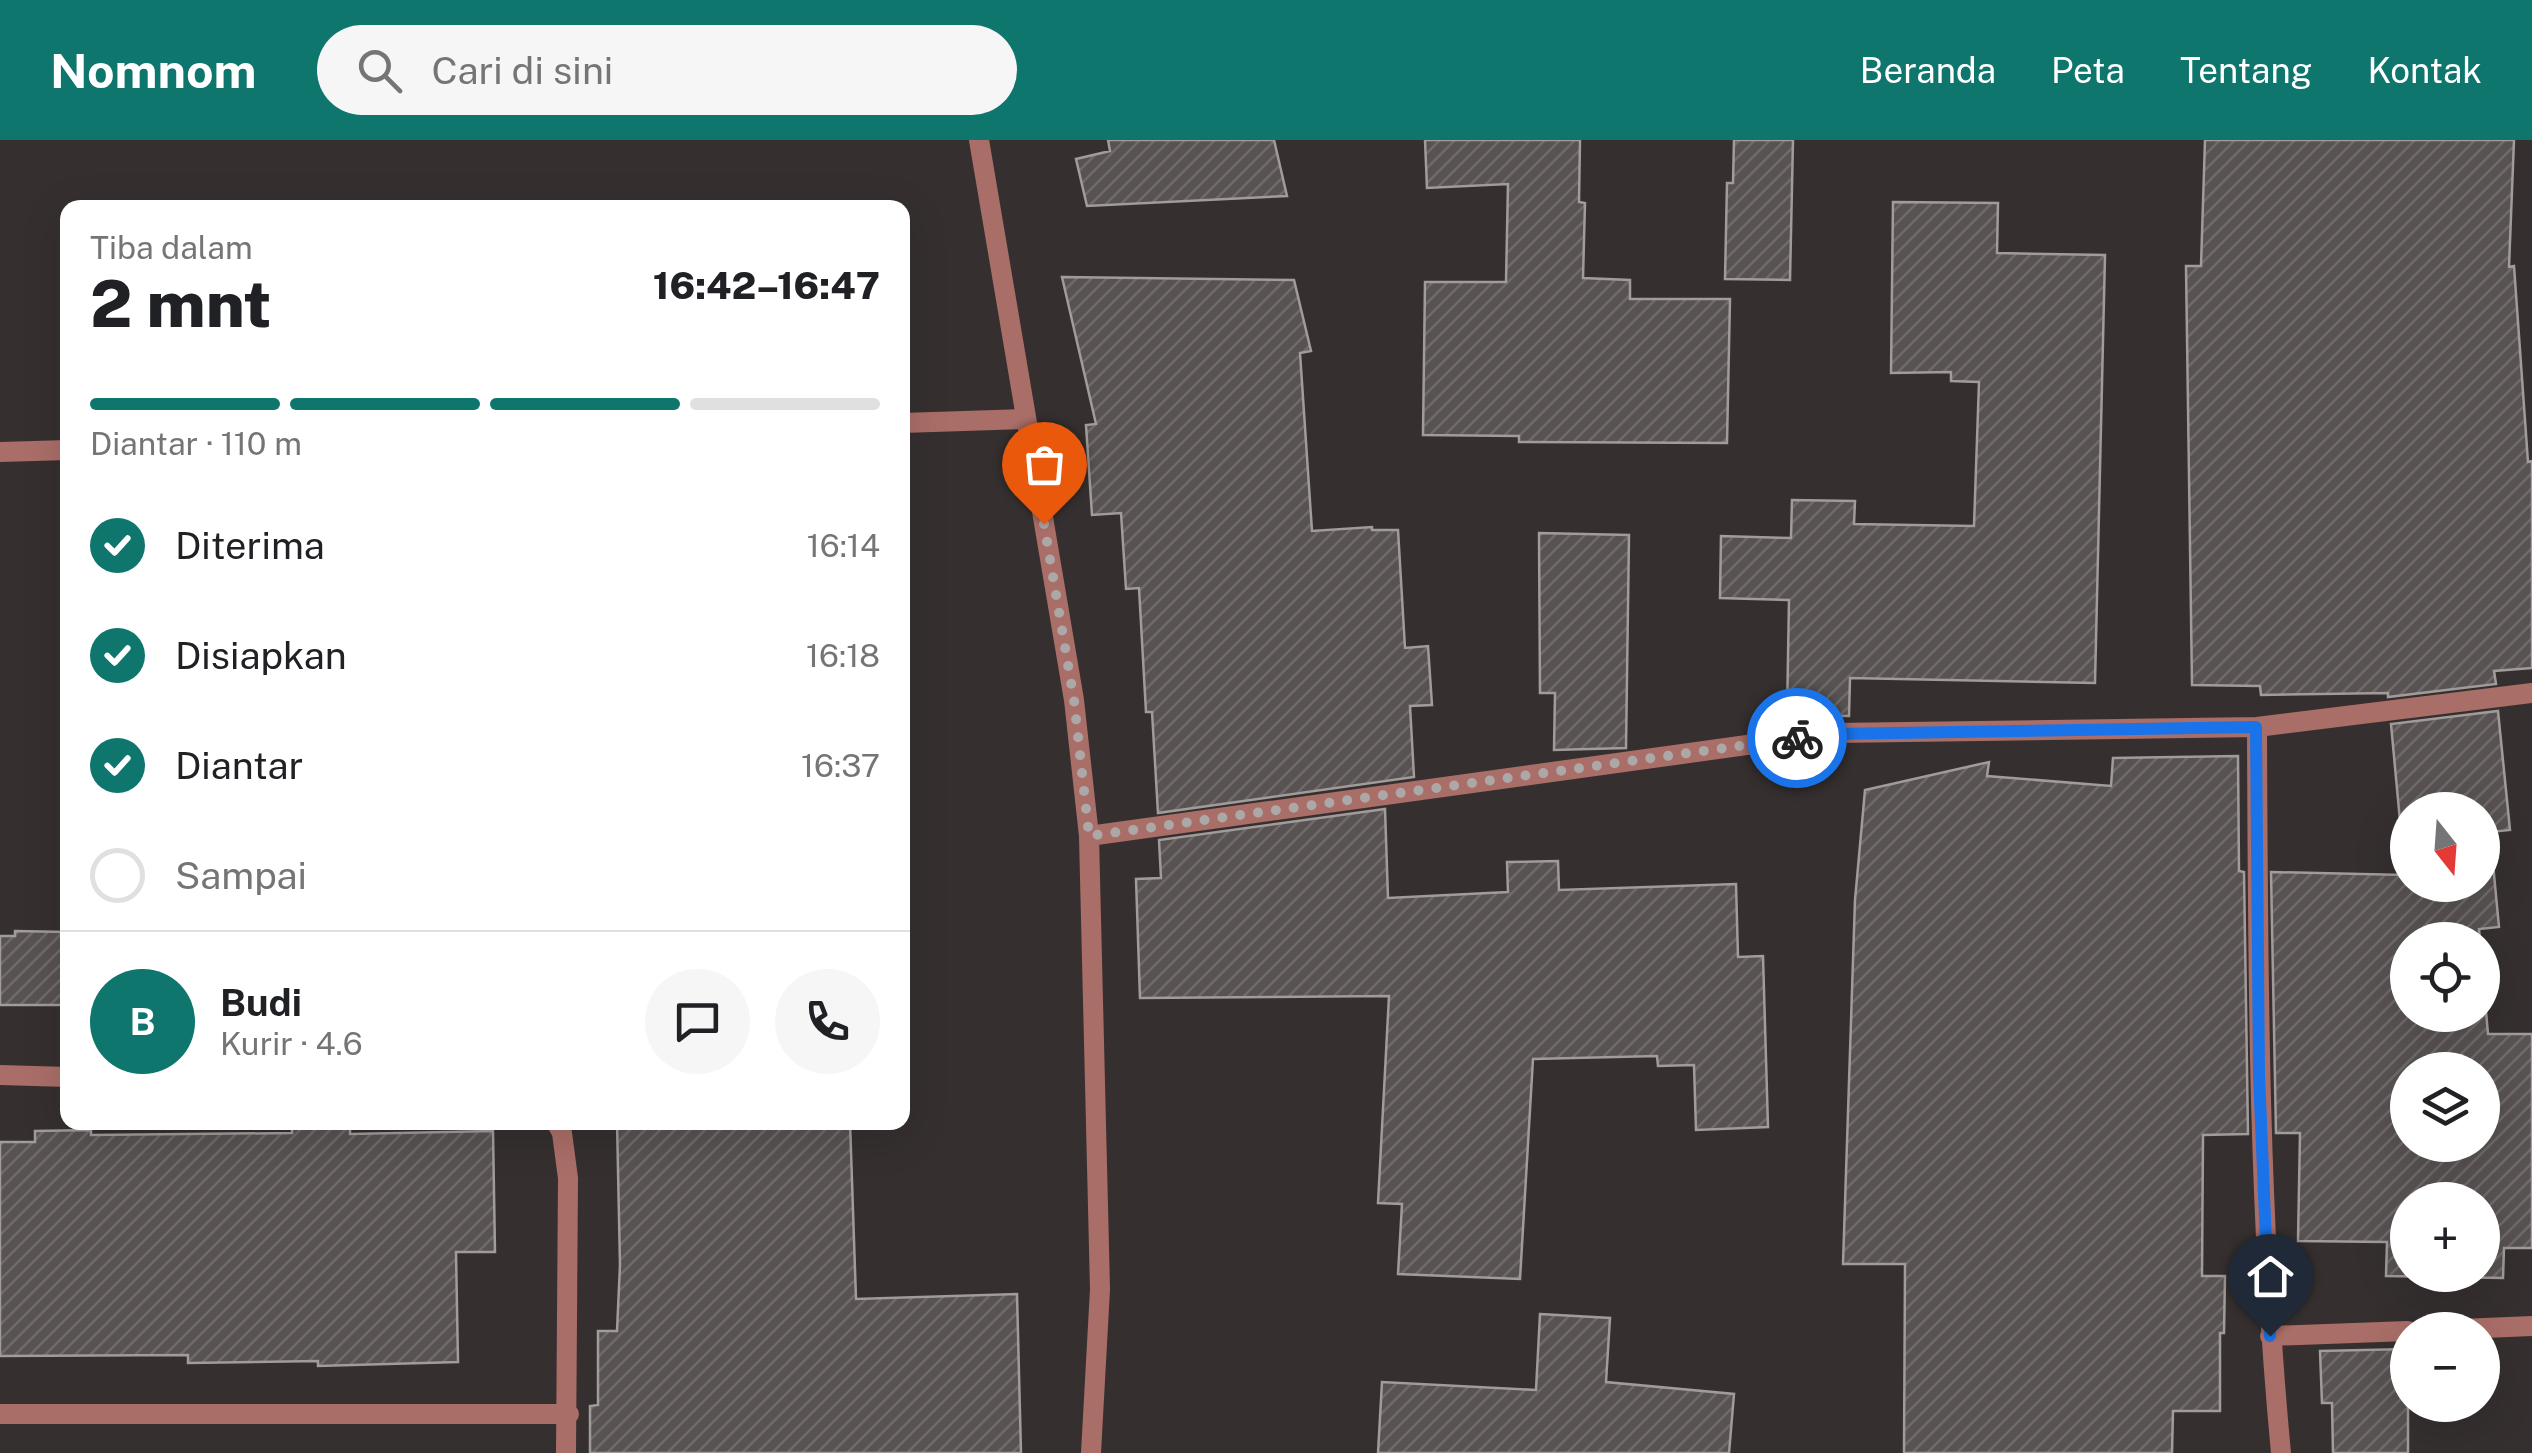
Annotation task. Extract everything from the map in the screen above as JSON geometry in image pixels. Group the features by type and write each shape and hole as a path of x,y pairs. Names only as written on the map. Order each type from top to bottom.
{"street":[{"path":"979,140 1074,700 1089,836 1100,1290 1091,1453"},
{"path":"910,423 1026,419"},
{"path":"0,452 60,450"},
{"path":"1089,836 1834,734 2256,727 2532,693"},
{"path":"2256,727 2259,1076 2270,1336 2281,1453"},
{"path":"0,1075 60,1077"},
{"path":"560,1130 568,1178 566,1453"},
{"path":"2500,1327 2532,1326"},
{"path":"2270,1336 2390,1332"},
{"path":"0,1414 568,1414"}],"building":[{"path":"1108,140 1274,140 1287,196 1087,206 1076,159 1110,151"},
{"path":"1425,140 1580,140 1579,202 1585,203 1583,278 1630,280 1630,299 1730,299 1727,443 1519,442 1519,436 1423,435 1425,282 1506,282 1508,184 1427,188"},
{"path":"1734,140 1793,140 1790,280 1725,279 1727,183 1733,183"},
{"path":"2205,140 2514,140 2509,267 2514,266 2528,462 2532,461 2532,668 2494,671 2496,684 2388,697 2388,693 2261,695 2260,686 2192,685 2186,266 2201,266"},
{"path":"1893,202 1998,203 1997,253 2105,255 2095,683 1850,678 1849,716 1787,715 1789,600 1720,598 1721,536 1791,538 1792,500 1855,501 1854,524 1974,526 1979,382 1951,381 1951,372 1891,373"},
{"path":"1062,277 1294,280 1311,351 1300,353 1312,531 1372,527 1398,530 1405,648 1428,646 1432,705 1410,706 1414,777 1158,813 1152,712 1146,712 1139,588 1126,589 1121,513 1092,515 1086,425 1096,424"},
{"path":"1539,533 1629,535 1626,748 1554,750 1555,693 1540,693"},
{"path":"2498,711 2510,830 2500,831 2500,792 2397,792 2391,724"},
{"path":"2238,756 2248,1134 2203,1135 2202,1276 2225,1276 2220,1411 2173,1411 2172,1453 1904,1453 1905,1264 1843,1264 1855,900 1865,790 1989,762 1987,776 2111,786 2113,758"},
{"path":"1385,809 1388,898 1508,892 1507,862 1558,861 1559,890 1736,884 1738,957 1763,956 1768,1127 1696,1130 1694,1065 1658,1066 1657,1056 1533,1059 1520,1279 1398,1274 1402,1204 1378,1203 1389,996 1140,998 1136,879 1161,878 1159,840"},
{"path":"2271,872 2390,875 2390,902 2497,902 2499,922 2390,922 2390,1032 2532,1034 2532,1248 2504,1248 2503,1278 2500,1182 2390,1182 2390,1276 2386,1276 2387,1242 2298,1241 2300,1133 2276,1133"},
{"path":"15,931 60,932 60,1005 0,1005 0,936 15,936"},
{"path":"91,1130 91,1135 493,1131 495,1252 456,1252 458,1362 318,1366 318,1361 188,1363 188,1355 0,1356 0,1142 35,1142 35,1131"},
{"path":"617,1130 850,1130 856,1299 1017,1294 1021,1453 590,1453 590,1406 598,1405 598,1331 617,1331"},
{"path":"1540,1314 1610,1318 1606,1382 1734,1394 1729,1453 1378,1453 1382,1382 1536,1390"},
{"path":"2390,1349 2390,1422 2408,1422 2408,1453 2333,1453 2332,1403 2322,1403 2320,1351"}],"way so far":[{"path":"1044,524 1074,700 1089,836 1797,738"}],"route":[{"path":"1797,738 1834,734 2256,727 2259,1076 2270,1336"}]}
